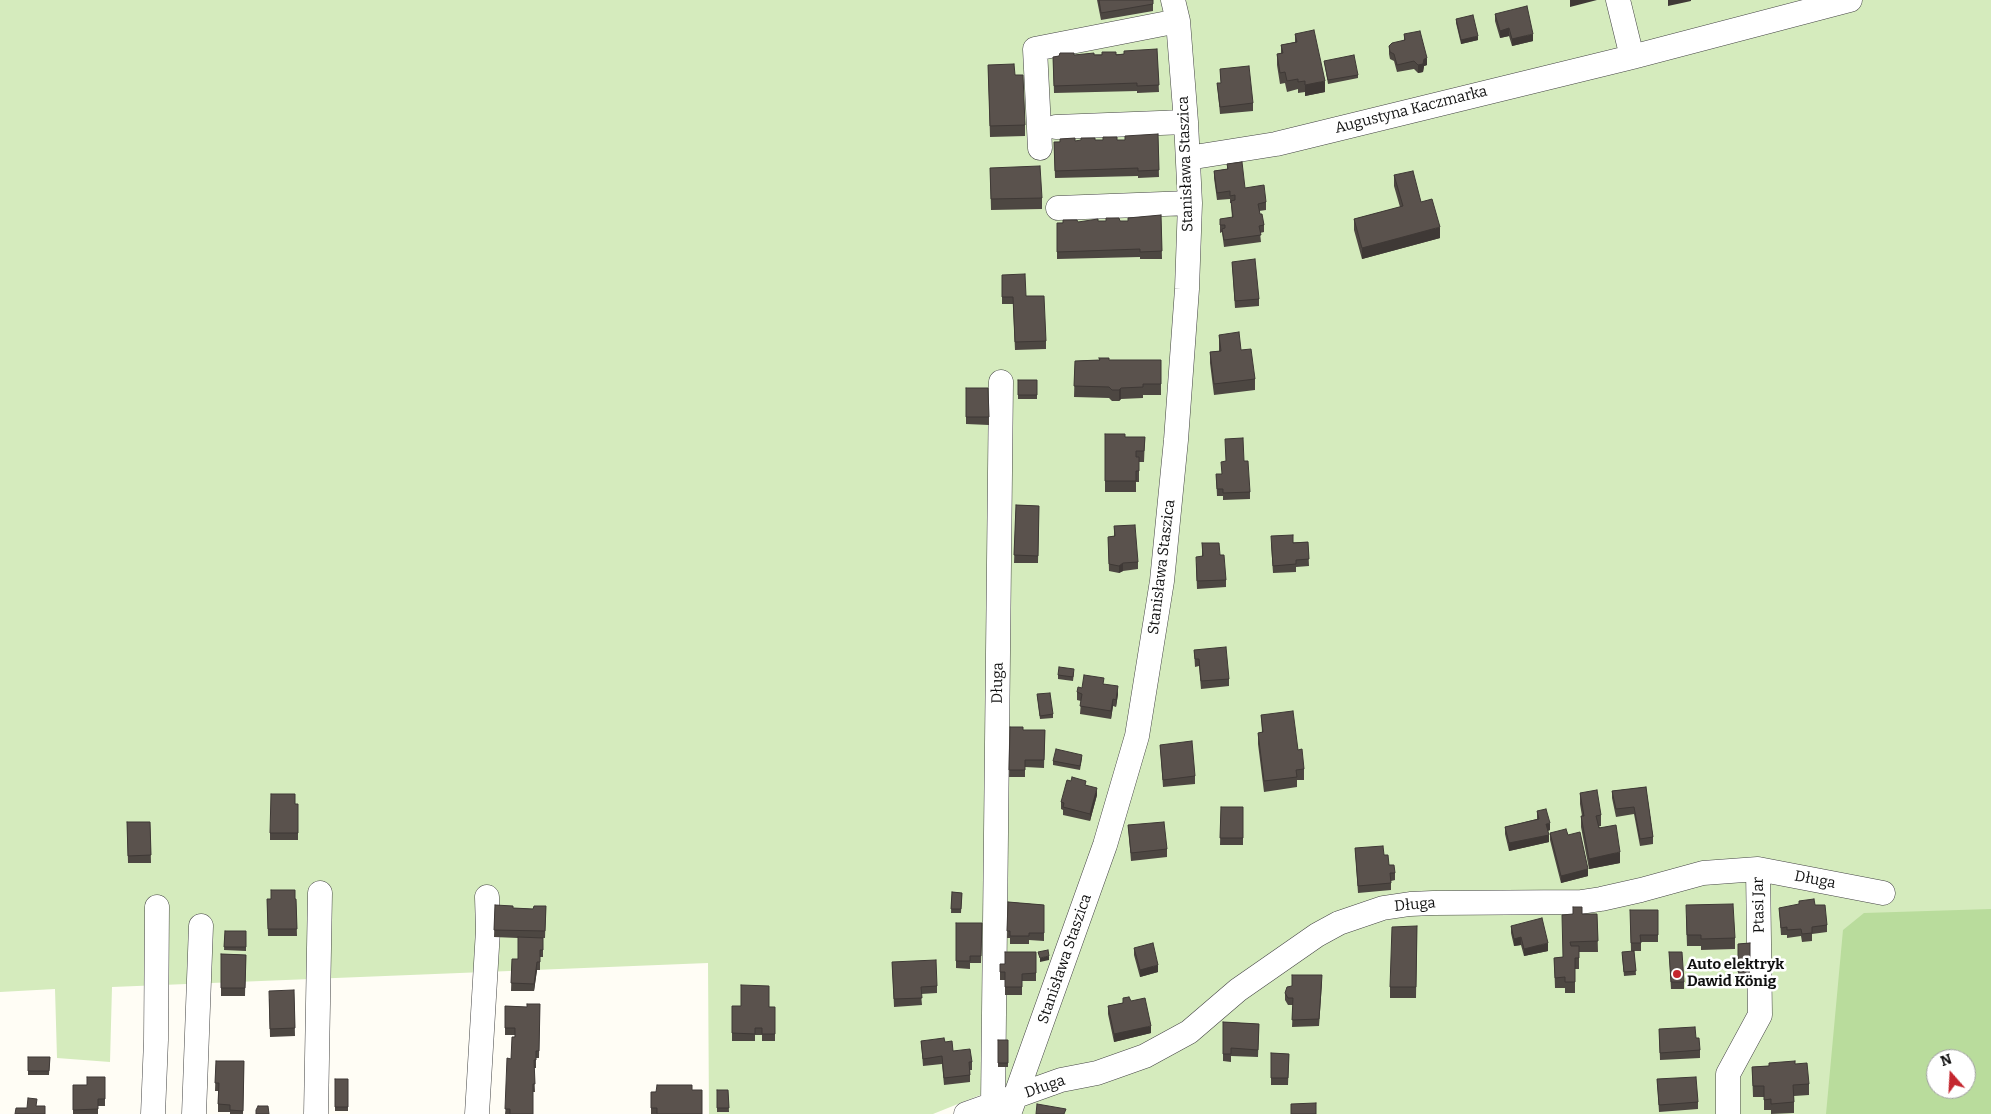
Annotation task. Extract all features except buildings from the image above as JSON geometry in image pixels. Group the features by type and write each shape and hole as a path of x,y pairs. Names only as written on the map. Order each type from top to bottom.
{"street":[{"path":"1618,0 1632,57"},
{"name":"Augustyna Kaczmarka","path":"1188,158 1276,144 1632,57 1784,9 1850,0"},
{"path":"1040,148 1035,49 1176,10"},
{"name":"Stanisława Staszica","path":"1006,1105 1105,844 1138,736 1163,571 1176,440 1186,298 1190,203 1186,122 1176,10"},
{"path":"1056,127 1186,122"},
{"path":"1058,208 1190,203"},
{"name":"Długa","path":"1001,382 1006,1105"},
{"name":"Długa","path":"966,1114 1006,1105 1061,1080 1097,1073 1145,1056 1189,1032 1238,990 1317,935 1338,923 1361,914 1410,904 1580,902 1641,890 1704,873 1758,869 1884,893"},
{"name":"Ptasi Jar","path":"1728,1114 1728,1074 1760,1015 1758,869"},
{"path":"316,1114 320,893"},
{"path":"477,1114 488,930 487,897"},
{"path":"153,1114 156,1040 157,907"},
{"path":"194,1114 201,926"}],"green space":[{"path":"0,0 1991,0 1991,1114 1016,1114 1030,1075 933,1114 709,1114 708,963 112,987 110,1062 57,1058 55,989 0,992"},
{"path":"1991,909 1991,1114 1826,1114 1843,930 1864,913"}],"place":[{"name":"Auto elektryk Dawid König","path":"1677,974"}]}
